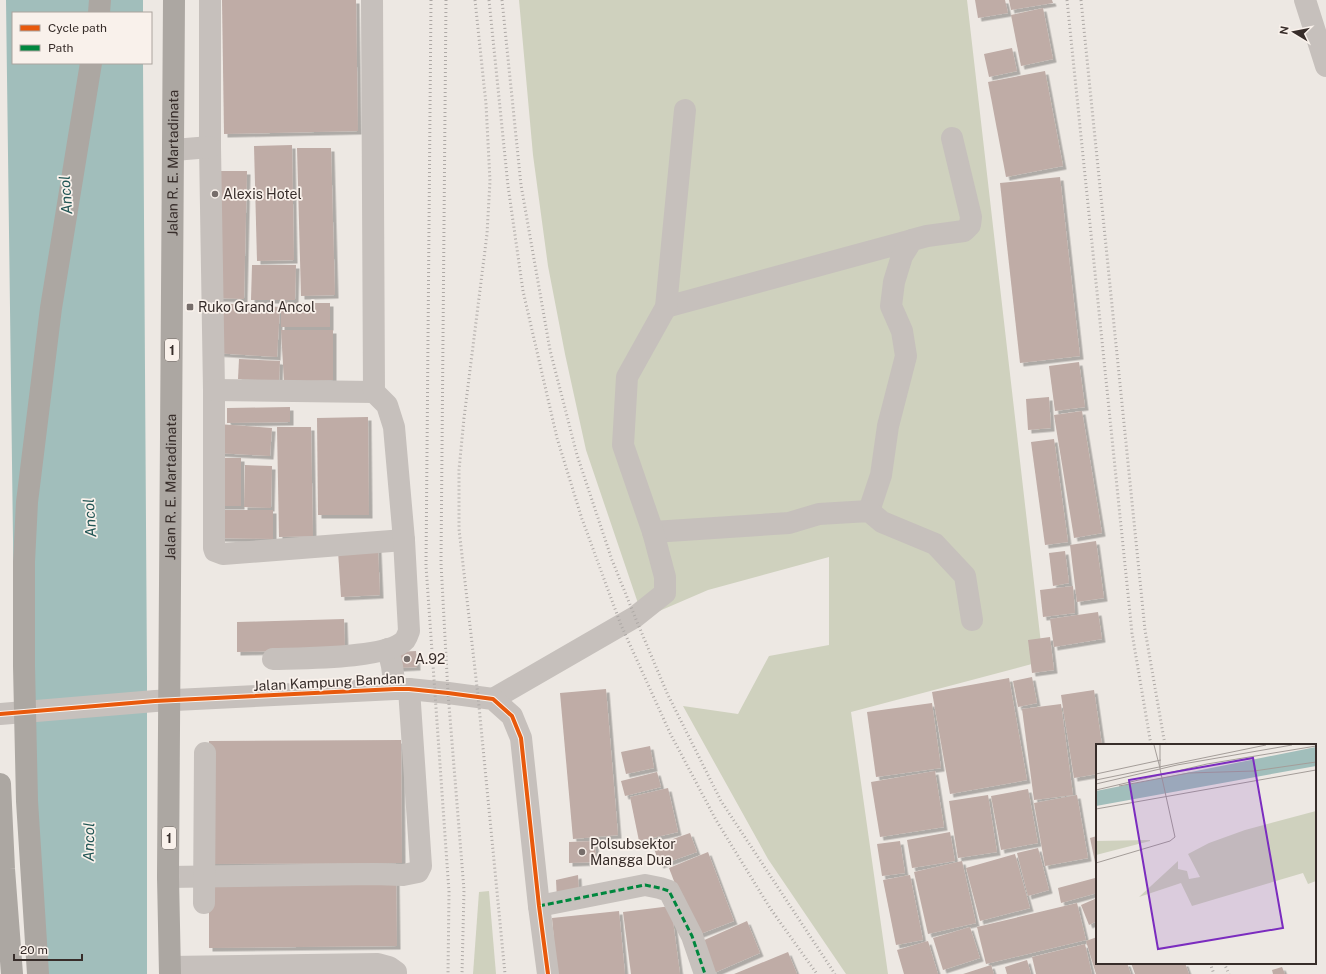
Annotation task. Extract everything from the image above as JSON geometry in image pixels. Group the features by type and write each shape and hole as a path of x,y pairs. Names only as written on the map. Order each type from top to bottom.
{"highway":[{"path":"99,12 100,0"},
{"name":"Jalan R. E. Martadinata","path":"174,0 174,150 162,701 168,877 180,970"},
{"path":"38,974 27,801 24,666 24,562 27,502 51,308 91,64"},
{"path":"0,784 4,869 12,974"}],"street":[{"path":"210,0 210,146 214,390 213,522 215,551 223,554 404,540"},
{"path":"372,0 374,392"},
{"path":"1305,0 1326,66"},
{"path":"548,974 539,906 521,738 512,716 493,699 628,621 665,593 665,577 653,532 623,445 627,376 666,307 685,110"},
{"path":"666,307 927,236 964,231 970,225 971,217 952,138"},
{"path":"174,150 210,146"},
{"path":"869,511 881,475 888,426 906,356 902,331 891,306 894,282 902,256 912,240"},
{"path":"214,390 374,392 387,405 394,428 404,540 408,631 404,641 388,649 364,655 274,659"},
{"path":"653,532 789,523 819,514 869,511 882,522 935,544 945,554 965,576 972,620"},
{"path":"168,877 373,874 403,875 418,872 421,866 402,689 392,666 388,649"},
{"name":"Jalan Kampung Bandan","path":"5,713 162,701 402,689 493,699"},
{"path":"204,903 205,753"},
{"path":"539,906 645,885 669,891 692,936 705,974"},
{"path":"180,970 378,964 389,967 396,972 396,974"}],"green space":[{"path":"519,0 967,0 1043,661 851,712 888,974 846,974 768,859 683,706 738,714 769,656 829,645 829,557 708,590 643,618 586,450 565,354 548,266 533,155"},
{"path":"489,891 496,974 473,974 479,892"}],"water":[{"name":"Ancol","path":"6,0 143,0 143,12 12,12 12,64 143,64 147,678 147,974 28,974 15,693"}],"building":[{"path":"222,0 356,0 358,131 224,134"},
{"path":"975,0 1005,0 1008,13 978,18"},
{"path":"1009,0 1052,0 1053,3 1011,10"},
{"path":"1043,8 1053,59 1021,66 1011,15"},
{"path":"1012,48 1017,71 989,77 984,54"},
{"path":"1045,71 1063,166 1006,177 988,82"},
{"path":"292,145 294,260 257,261 254,146"},
{"path":"297,148 331,148 335,295 301,296"},
{"path":"216,171 247,171 244,299 215,298"},
{"path":"1060,177 1080,356 1020,363 1000,183"},
{"path":"252,265 296,265 295,300 251,300"},
{"path":"218,303 280,307 277,357 215,353"},
{"path":"281,303 330,303 330,327 281,327"},
{"path":"281,330 333,330 333,380 284,382"},
{"path":"239,359 280,361 279,381 238,379"},
{"path":"1079,362 1085,407 1055,411 1049,366"},
{"path":"1049,397 1051,428 1028,430 1026,399"},
{"path":"290,407 290,422 227,423 227,408"},
{"path":"1082,411 1102,533 1074,538 1054,415"},
{"path":"368,417 369,515 318,515 317,418"},
{"path":"218,424 272,428 270,456 217,453"},
{"path":"277,427 311,427 313,536 279,537"},
{"path":"1054,439 1068,542 1045,545 1031,442"},
{"path":"218,458 241,458 241,506 218,506"},
{"path":"245,465 272,466 271,508 244,507"},
{"path":"218,510 273,510 273,539 217,538"},
{"path":"1096,541 1104,598 1077,602 1070,545"},
{"path":"378,548 380,595 341,597 338,551"},
{"path":"1065,551 1069,583 1053,586 1049,553"},
{"path":"1073,586 1075,613 1043,617 1040,590"},
{"path":"1098,612 1102,639 1054,647 1050,619"},
{"path":"344,619 345,649 237,652 237,622"},
{"path":"1050,637 1054,670 1032,673 1028,640"},
{"name":"A.92","path":"416,651 417,667 398,668 398,652"},
{"path":"1032,677 1037,703 1018,707 1013,681"},
{"path":"1009,678 1027,780 950,794 932,692"},
{"path":"606,689 618,835 573,839 560,693"},
{"path":"1094,690 1102,744 1096,744 1096,774 1074,778 1061,695"},
{"path":"932,703 941,768 876,777 867,712"},
{"path":"1061,704 1073,795 1034,800 1022,709"},
{"path":"401,740 402,863 210,864 209,741"},
{"path":"650,746 654,768 626,774 621,752"},
{"path":"935,771 944,827 880,837 871,782"},
{"path":"657,772 661,787 625,796 621,781"},
{"path":"668,788 678,832 639,841 630,797"},
{"path":"1028,789 1038,843 1001,850 991,796"},
{"path":"988,795 997,852 958,858 949,801"},
{"path":"1077,795 1088,858 1045,866 1034,803"},
{"path":"950,832 955,861 912,868 907,840"},
{"path":"690,833 697,852 660,865 653,846"},
{"path":"1096,836 1096,867 1090,838"},
{"name":"Polsubsektor Mangga Dua","path":"595,841 596,862 569,863 569,842"},
{"path":"900,841 905,873 882,876 877,844"},
{"path":"1038,848 1049,890 1028,896 1017,853"},
{"path":"708,852 734,921 695,936 669,868"},
{"path":"1015,854 1030,908 980,921 966,868"},
{"path":"962,861 976,923 928,934 914,872"},
{"path":"578,875 579,893 557,900 556,880"},
{"path":"910,875 923,940 896,945 883,880"},
{"path":"396,876 397,946 209,948 209,878"},
{"path":"1095,878 1096,893 1061,903 1058,888"},
{"path":"1096,898 1096,922 1089,925 1081,905"},
{"path":"1077,903 1086,940 986,964 977,927"},
{"path":"671,906 680,974 631,974 623,912"},
{"path":"619,911 625,974 557,974 552,918"},
{"path":"747,921 760,953 714,973 700,942"},
{"path":"970,927 980,958 943,970 933,938"},
{"path":"1096,937 1096,964 1127,964 1131,974 1096,974 1086,941"},
{"path":"928,941 938,974 904,974 897,950"},
{"path":"1085,944 1092,974 1036,974 1032,957"},
{"path":"788,952 797,974 734,974"},
{"path":"1027,960 1031,974 1007,974 1005,967"},
{"path":"1131,964 1185,964 1189,974 1135,974"},
{"path":"991,965 994,974 963,974"},
{"path":"1282,967 1285,974 1273,974 1272,970"}],"railway":[{"path":"431,0 426,566 449,892 448,974"},
{"path":"446,0 441,563 448,693 464,890 462,974"},
{"path":"475,0 486,104 490,181 487,234 459,470 459,529 478,696 505,974"},
{"path":"489,0 508,186 523,291 557,438 582,519 621,625 670,733 716,820 770,908 817,974"},
{"path":"502,0 521,185 550,350 577,455 612,560 667,693 721,801 835,974"},
{"path":"1067,0 1132,633 1151,744"},
{"path":"1081,0 1145,630 1165,744"},
{"path":"1210,964 1214,974"},
{"path":"1224,964 1229,974"}],"marked path":[{"path":"539,906 645,885 669,891 692,936 705,974"}],"cycle path":[{"path":"0,714 155,701 395,689 409,689 493,699 512,716 521,738 539,906 548,974"}],"place":[{"name":"Alexis Hotel","path":"215,194"},
{"name":"Ruko Grand Ancol","path":"190,307"},
{"name":"A.92","path":"407,659"},
{"name":"Polsubsektor Mangga Dua","path":"582,852"}]}
